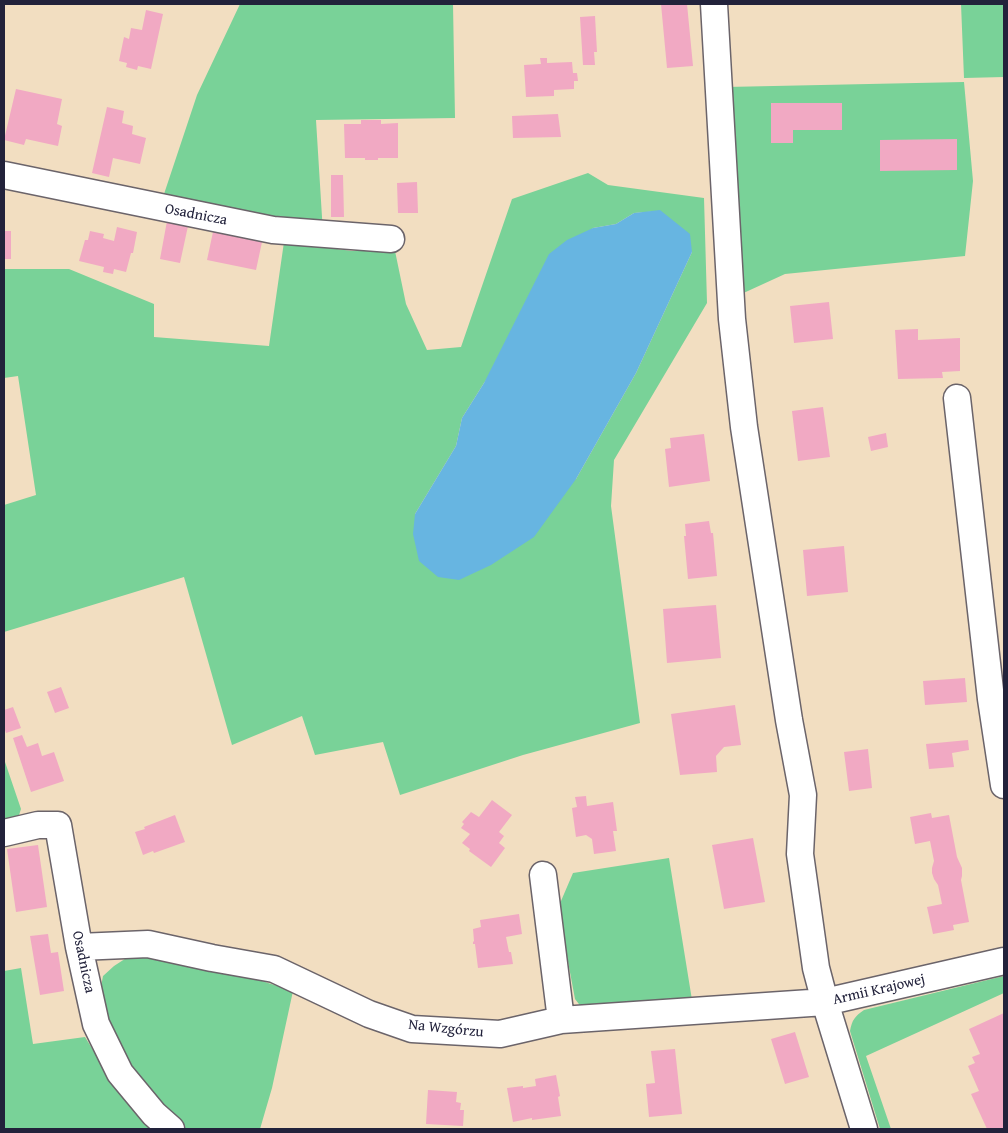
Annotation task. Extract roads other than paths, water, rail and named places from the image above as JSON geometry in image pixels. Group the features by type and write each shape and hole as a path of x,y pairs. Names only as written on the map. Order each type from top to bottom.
{"street":[{"path":"714,4 730,280 744,426 789,720 803,795 800,854 816,968 825,1002"},
{"name":"Osadnicza","path":"4,175 273,230 391,239"},
{"path":"957,398 991,699 1004,784"},
{"name":"Osadnicza","path":"4,833 38,825 58,825 79,947 96,1024 120,1073 154,1114 170,1129"},
{"path":"543,875 561,1020"},
{"name":"Na Wzgórzu","path":"79,947 148,944 274,969 369,1014 412,1028 500,1034 561,1020 825,1002"},
{"name":"Armii Krajowej","path":"864,1129 825,1002 1004,961"}],"water":[{"path":"660,210 690,234 692,252 636,373 576,479 534,537 491,565 459,580 438,577 419,561 413,534 415,514 456,446 462,418 484,383 549,254 567,240 593,228 616,224 634,213"}]}
